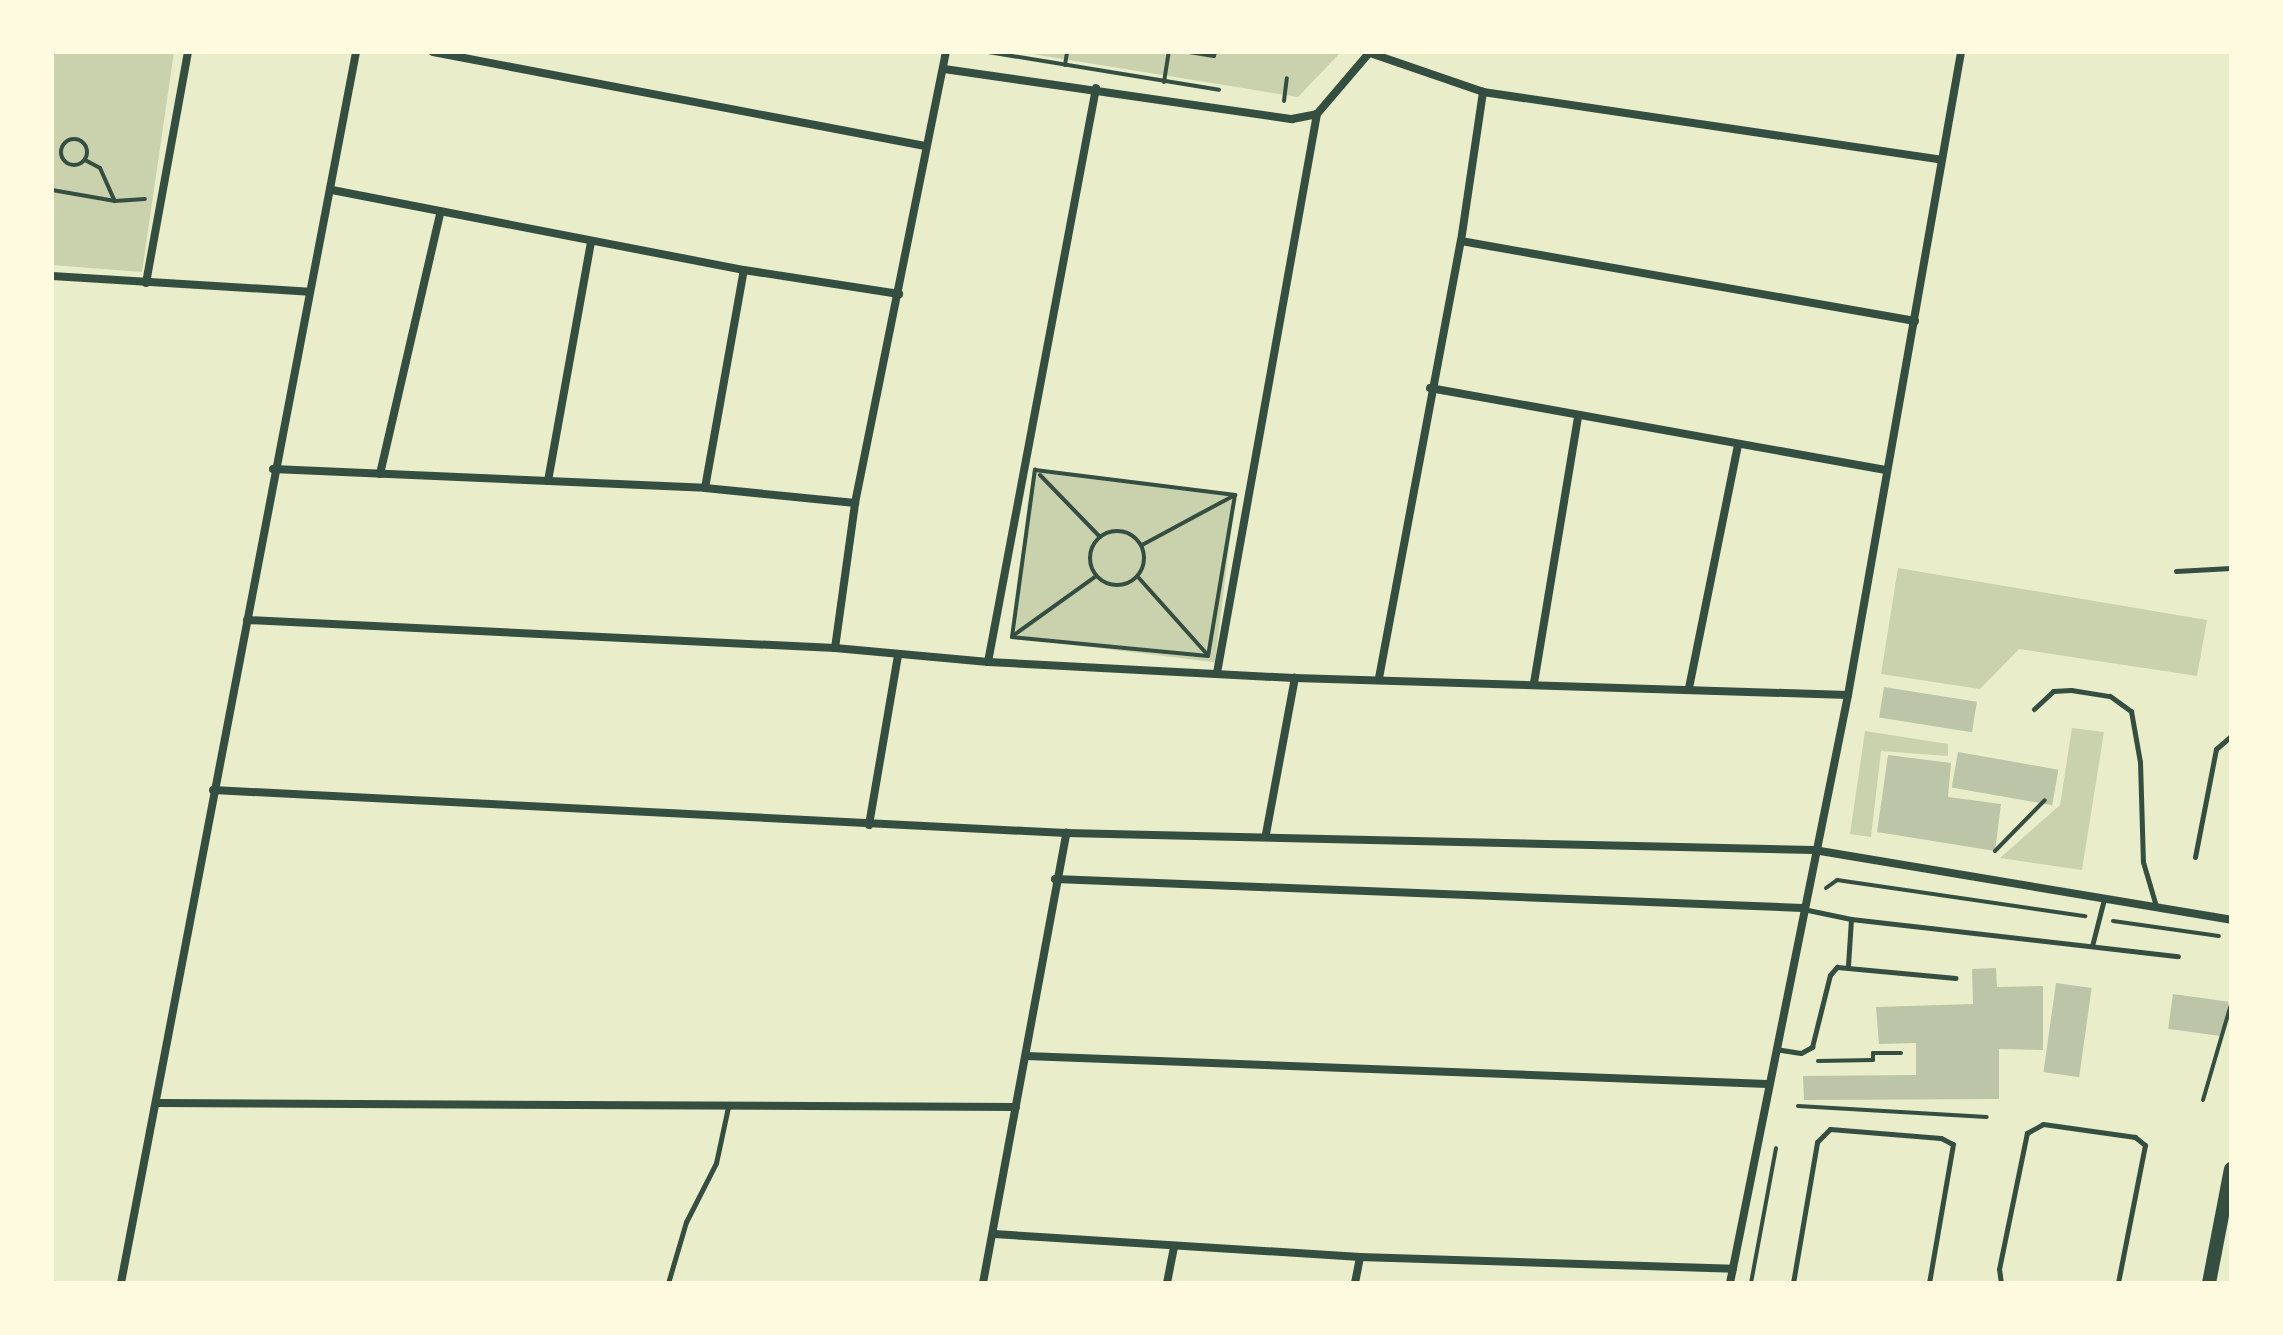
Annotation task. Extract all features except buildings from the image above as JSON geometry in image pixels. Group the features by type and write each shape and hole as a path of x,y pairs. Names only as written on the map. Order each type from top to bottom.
{"main road":[{"path":"2209,1283 2231,1169"}],"street":[{"path":"146,283 188,52"},
{"path":"121,1283 273,469 332,190 356,52"},
{"path":"433,52 925,146"},
{"path":"835,648 855,503 946,52"},
{"path":"1217,673 1317,114 1370,52 1483,92 1941,160"},
{"path":"1730,1283 1802,908 1848,695 1961,52"},
{"path":"944,69 1096,88 1282,119 1317,114"},
{"path":"988,662 1096,88"},
{"path":"1379,678 1430,388 1461,241 1483,92"},
{"path":"332,190 591,242 899,294"},
{"path":"380,474 440,214"},
{"path":"1461,241 1915,321"},
{"path":"548,481 591,242"},
{"path":"705,488 744,270"},
{"path":"52,276 310,292"},
{"path":"1430,388 1738,446 1886,470"},
{"path":"1534,683 1578,417"},
{"path":"1689,688 1738,446"},
{"path":"273,469 705,488 855,503"},
{"path":"247,620 835,648 988,662 1295,678 1379,678 1848,695"},
{"path":"869,825 898,655"},
{"path":"1266,834 1295,678"},
{"path":"213,790 1066,833 1266,834 1814,850 2231,920"},
{"path":"983,1283 1026,1056 1055,879 1066,833"},
{"path":"1055,879 1802,908"},
{"path":"1026,1056 1767,1084"},
{"path":"157,1103 1016,1107"},
{"path":"994,1234 1360,1257 1733,1269"},
{"path":"1167,1283 1174,1247"},
{"path":"1355,1283 1360,1257"}],"lane":[{"path":"2176,571 2231,568"},
{"path":"2034,709 2053,691 2071,690 2110,696 2131,711 2139,748 2144,874 2156,906"},
{"path":"2195,857 2216,749 2231,736"},
{"path":"2092,946 2104,898"},
{"path":"1802,908 1819,915 2178,956"},
{"path":"1848,966 1851,919"},
{"path":"1774,1049 1793,1053 1812,1047 1830,975 1848,966 1955,978"},
{"path":"668,1283 686,1222 716,1163 728,1106"},
{"path":"2001,1283 1999,1269 2027,1133 2043,1124 2129,1136 2145,1145 2118,1283"},
{"path":"1793,1283 1817,1142 1830,1129 1941,1138 1953,1144 1929,1283"}],"path":[{"path":"988,52 1224,91"},
{"path":"1065,65 1067,52"},
{"path":"1164,82 1169,52"},
{"path":"1189,52 1214,56 1215,52"},
{"path":"1284,101 1287,78"},
{"path":"1269,98 1292,102"},
{"path":"61,149 65,142 78,139 87,147 85,160"},
{"path":"61,149 69,164 85,160 100,168 115,201"},
{"path":"52,150 61,149"},
{"path":"52,190 115,201 163,198"},
{"path":"1035,470 1235,495"},
{"path":"1035,470 1100,537"},
{"path":"1012,637 1035,470"},
{"path":"1141,545 1235,495"},
{"path":"1208,656 1235,495"},
{"path":"1123,531 1141,545 1145,562 1138,577 1122,585 1096,576 1090,552 1100,537 1123,531"},
{"path":"1012,637 1096,576"},
{"path":"1138,577 1208,656"},
{"path":"1012,637 1208,656"},
{"path":"1995,851 2045,800"},
{"path":"1819,915 1827,888 1837,880 2231,938"},
{"path":"2203,1100 2231,1004"},
{"path":"1793,1053 1791,1061 1873,1060 1873,1053 1901,1053"},
{"path":"1798,1106 1987,1117"},
{"path":"1751,1283 1778,1135"}],"green space":[{"path":"52,52 174,52 142,272 52,265"},
{"path":"1020,52 1341,52 1298,97"},
{"path":"1035,470 1235,495 1215,662 1014,638"},
{"path":"1898,568 2207,620 2197,676 2019,649 1980,689 1881,674"},
{"path":"2072,728 2104,732 2082,870 2000,858 2060,805"},
{"path":"1865,731 1948,744 1948,756 1881,751 1871,837 1850,834"}]}
